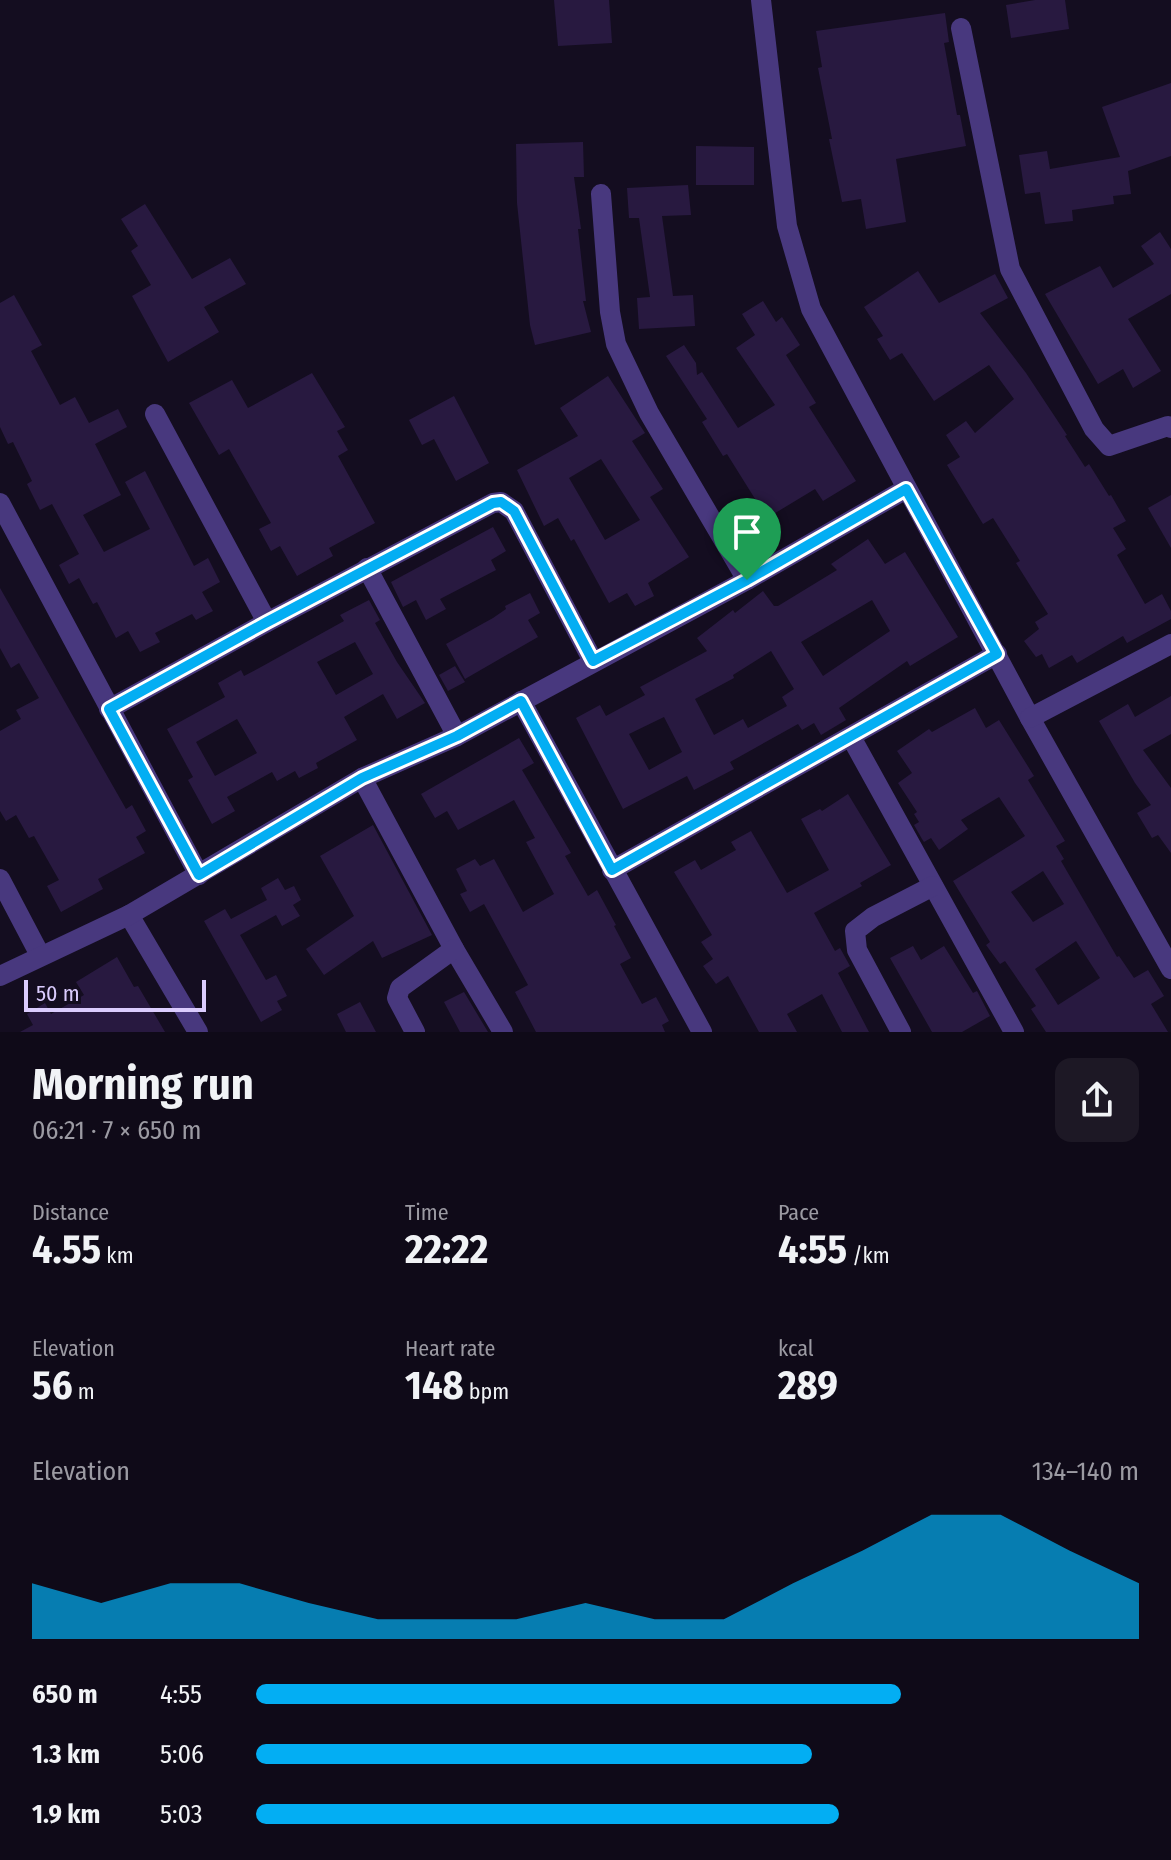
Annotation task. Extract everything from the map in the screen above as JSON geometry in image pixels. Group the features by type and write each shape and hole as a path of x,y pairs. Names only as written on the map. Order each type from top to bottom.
{"street":[{"path":"761,0 787,226 811,309 1030,718 1171,969"},
{"path":"961,28 1010,269 1094,429 1109,446 1168,426 1171,428"},
{"path":"601,194 610,312 616,344 649,413 747,580"},
{"path":"155,414 267,622"},
{"path":"0,976 129,915 362,778 457,736 747,580 906,489"},
{"path":"109,709 367,568 493,503 501,502 514,511 593,661"},
{"path":"0,503 199,875"},
{"path":"367,568 457,736"},
{"path":"1030,718 1171,644"},
{"path":"612,870 997,654"},
{"path":"521,701 702,1032"},
{"path":"851,737 1014,1032"},
{"path":"362,778 454,949 503,1032"},
{"path":"0,879 40,955"},
{"path":"901,1032 857,950 855,931 873,917 933,886"},
{"path":"129,915 198,1032"},
{"path":"415,1032 397,998 400,988 454,949"}],"building":[{"path":"554,0 609,0 612,43 558,46"},
{"path":"1035,0 1065,0 1069,29 1011,38 1006,5"},
{"path":"945,13 949,42 944,43 966,146 896,159 906,222 866,229 861,199 842,202 818,68 822,67 816,31"},
{"path":"1171,83 1171,156 1128,171 1131,194 1113,196 1114,204 1072,210 1073,221 1045,224 1040,192 1025,194 1019,155 1047,151 1050,169 1120,157 1102,107"},
{"path":"583,142 584,177 574,177 581,229 578,229 586,301 583,301 591,332 535,345 530,325 517,203 516,144"},
{"path":"696,146 754,147 754,185 696,185"},
{"path":"688,185 691,215 662,216 673,296 693,295 695,326 639,329 637,298 650,297 639,218 629,218 627,188"},
{"path":"145,204 192,279 230,258 246,284 204,307 219,332 168,362 132,296 151,285 131,251 138,246 121,219"},
{"path":"1160,232 1171,249 1171,294 1128,319 1161,371 1133,388 1123,369 1098,384 1045,294 1100,266 1113,288 1154,264 1141,246"},
{"path":"918,271 939,303 995,274 1008,298 980,313 1026,373 1085,467 1089,464 1111,495 1126,521 1113,528 1126,549 1117,555 1145,604 1162,594 1171,611 1171,619 1127,643 1123,636 1077,663 1072,655 1049,668 1042,654 1036,657 1024,641 1039,629 1035,622 1048,614 1016,563 1020,561 993,518 983,524 947,465 960,457 946,435 966,421 975,433 1014,399 989,365 934,401 902,353 890,360 877,339 883,336 864,307"},
{"path":"14,295 42,345 31,351 60,405 75,397 89,423 118,409 127,427 95,444 121,495 83,515 104,552 150,529 125,482 145,471 194,566 208,558 220,582 202,592 213,611 196,620 192,614 155,633 160,642 140,652 128,631 116,638 97,602 93,604 79,578 69,584 59,565 79,554 52,504 40,510 27,484 32,481 13,442 8,444 0,427 0,303"},
{"path":"763,301 776,322 782,317 800,345 786,355 816,403 809,407 856,481 823,501 815,489 767,518 727,454 723,456 702,422 707,419 666,356 684,345 696,363 697,375 702,372 738,428 775,405 736,348 755,335 742,314"},
{"path":"312,373 345,427 337,431 348,450 338,456 375,523 329,548 333,556 297,576 280,546 271,551 259,529 271,523 229,449 219,455 189,403 232,380 248,408"},
{"path":"608,376 645,433 632,441 663,489 650,497 689,557 648,583 654,596 635,606 627,593 609,603 574,539 571,541 558,518 544,526 517,470 578,436 560,408","holes":["601,459 640,520 605,540 569,478"]},
{"path":"454,396 489,463 456,481 434,439 422,445 409,420"},
{"path":"1171,495 1171,548 1148,508"},
{"path":"493,527 506,551 491,560 496,570 440,599 446,609 426,620 416,600 403,607 391,582"},
{"path":"868,539 885,564 905,552 958,637 910,666 907,661 839,708 846,720 821,735 814,723 802,730 798,724 730,762 734,769 694,790 687,776 623,809 576,718 600,705 606,716 645,695 640,687 707,651 697,638 733,610 735,613 763,591 774,606 778,606 837,570 831,564","holes":["872,600 890,631 823,676 801,642","771,651 794,689 782,697 787,706 748,728 743,719 714,735 695,699 734,678 733,675","664,717 682,752 649,770 629,734"]},
{"path":"0,588 126,809 132,805 146,831 136,837 145,853 98,879 103,889 61,912 47,886 59,880 34,836 29,838 16,815 6,821 0,811 0,731 21,719 16,710 39,698 19,663 11,668 0,648"},
{"path":"530,593 540,613 528,620 538,637 465,679 446,644"},
{"path":"369,600 380,620 375,623 425,703 397,719 383,694 344,717 357,740 316,763 318,768 299,778 295,771 277,781 272,772 227,797 235,811 212,824 188,780 193,777 167,729 225,697 218,683 241,670 244,676 344,621 340,615","holes":["355,642 373,674 336,695 317,662","237,719 257,753 215,776 196,742"]},
{"path":"455,666 465,682 448,691 439,675"},
{"path":"1171,696 1171,734 1143,750 1171,788 1171,853 1158,835 1152,838 1137,813 1151,805 1099,721 1128,704 1135,717"},
{"path":"975,708 986,728 999,720 1034,776 1028,780 1065,841 1056,846 1064,859 1061,861 1117,957 1134,978 1148,970 1164,996 1151,1004 1168,1032 1046,1032 1031,1009 1036,1006 1005,961 1000,964 986,945 990,942 953,881 1025,836 999,797 961,820 968,829 939,850 931,838 924,842 914,825 919,822 914,814 917,812 898,783 912,773 897,751 929,729 932,732","holes":["1043,871 1064,904 1033,922 1011,892","1076,941 1100,978 1058,1005 1035,969"]},
{"path":"519,738 534,763 522,770 571,853 565,856 588,896 597,890 616,925 631,958 620,964 642,1004 656,997 669,1021 662,1025 665,1032 536,1032 515,992 528,985 484,904 470,912 460,894 467,891 456,869 475,859 480,866 494,859 523,912 554,894 526,842 535,838 514,800 458,830 447,811 435,818 421,794"},
{"path":"848,794 891,865 860,883 862,886 814,913 835,951 840,948 850,966 838,973 869,1032 842,1032 822,994 787,1014 797,1032 759,1032 728,976 716,984 703,966 713,959 701,942 712,935 674,872 695,860 701,870 736,850 731,842 751,831 787,893 829,870 801,819 820,809 822,811"},
{"path":"373,825 432,935 382,958 373,941 324,975 306,949 354,916 320,856"},
{"path":"278,878 285,890 294,886 301,900 293,905 300,916 282,926 276,915 240,935 266,980 276,975 287,996 277,1001 282,1010 261,1022 204,921 225,909 231,919 267,900 261,888"},
{"path":"913,946 921,960 944,946 973,993 977,991 990,1016 962,1032 932,1032 890,958"},
{"path":"117,957 165,1032 20,1032 33,1025 27,1014 45,1003 51,1014 84,995 76,982"},
{"path":"464,992 488,1032 460,1032 444,1002"},
{"path":"360,1002 376,1032 346,1032 337,1014"}],"route":[{"path":"906,489 997,654 612,870 521,701 457,736 362,778 199,875 109,709 493,503 501,502 514,511 593,661 747,580 906,489"}]}
